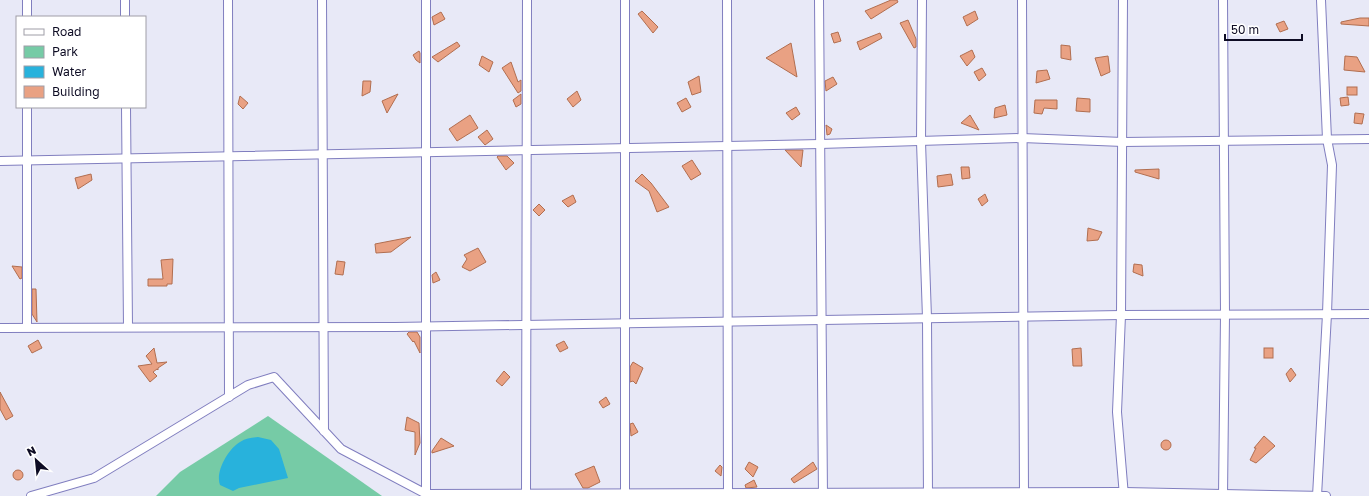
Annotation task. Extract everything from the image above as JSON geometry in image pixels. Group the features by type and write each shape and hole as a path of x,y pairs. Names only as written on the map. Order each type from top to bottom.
{"street":[{"path":"27,0 27,16"},
{"path":"125,0 125,16"},
{"path":"228,0 227,327 229,397"},
{"path":"322,0 324,432"},
{"path":"426,0 429,495"},
{"path":"526,494 527,0"},
{"path":"625,0 625,495"},
{"path":"726,0 728,495"},
{"path":"820,0 823,494"},
{"path":"922,0 921,142 927,318 928,494"},
{"path":"1022,0 1024,494"},
{"path":"1123,0 1124,142 1121,315 1117,412 1124,494"},
{"path":"1223,0 1225,315 1223,495"},
{"path":"1317,495 1327,314 1332,165 1327,139 1321,0"},
{"path":"27,108 27,327"},
{"path":"126,108 128,327"},
{"path":"0,161 921,142 1022,138 1124,142 1369,139"},
{"path":"0,328 427,327 1121,315 1369,314"},
{"path":"31,496 94,478 248,385 274,377 341,449 429,495 1124,494 1326,496"}],"green space":[{"path":"268,416 382,496 156,496 180,472"}],"water":[{"path":"258,437 271,440 279,449 288,478 239,488 233,491 220,485 219,474 227,455 235,445 249,438"}],"building":[{"path":"891,0 897,0 898,2 871,19 865,11"},
{"path":"642,11 658,27 653,33 638,14"},
{"path":"975,11 978,19 967,26 963,17"},
{"path":"441,12 445,19 434,25 432,17"},
{"path":"1360,18 1369,18 1369,26 1341,24 1341,22"},
{"path":"908,20 916,39 916,47 914,48 900,23"},
{"path":"1284,21 1288,29 1280,32 1276,24"},
{"path":"838,32 841,41 834,43 831,34"},
{"path":"880,33 882,38 860,50 857,42"},
{"path":"457,42 460,46 438,62 432,57"},
{"path":"791,43 797,77 766,58"},
{"path":"1061,45 1070,46 1071,60 1061,58"},
{"path":"972,50 975,57 967,66 960,56"},
{"path":"419,51 420,53 420,63 413,55"},
{"path":"482,56 493,62 489,72 479,65"},
{"path":"1108,56 1110,72 1101,76 1095,58"},
{"path":"1345,56 1357,57 1365,72 1344,70"},
{"path":"511,62 518,82 521,80 521,91 518,93 502,68"},
{"path":"982,68 986,75 979,81 974,72"},
{"path":"1047,70 1050,79 1036,83 1037,71"},
{"path":"699,76 701,92 692,95 688,82"},
{"path":"833,77 837,84 826,91 825,81"},
{"path":"363,81 371,81 370,92 362,96"},
{"path":"1347,87 1357,87 1357,95 1347,95"},
{"path":"577,91 581,100 573,107 567,99"},
{"path":"398,94 387,113 382,101"},
{"path":"521,94 521,104 516,107 513,100"},
{"path":"240,96 248,103 243,109 238,104"},
{"path":"1348,97 1349,105 1341,106 1340,98"},
{"path":"686,98 691,107 682,112 677,103"},
{"path":"1077,98 1090,99 1090,112 1076,111"},
{"path":"1035,100 1057,100 1057,109 1044,108 1042,114 1034,113"},
{"path":"1005,105 1007,115 994,118 995,108"},
{"path":"796,107 800,114 792,120 786,113"},
{"path":"1355,113 1364,114 1362,124 1354,123"},
{"path":"470,115 478,128 457,141 449,129"},
{"path":"970,115 979,130 961,123"},
{"path":"826,125 832,129 830,134 827,135"},
{"path":"487,130 493,139 485,145 478,137"},
{"path":"785,150 803,150 801,167"},
{"path":"507,156 514,163 506,170 497,157"},
{"path":"692,160 701,174 691,180 682,166"},
{"path":"961,167 969,167 970,178 962,179"},
{"path":"1159,169 1159,179 1135,172 1135,170"},
{"path":"91,174 92,180 78,189 75,178"},
{"path":"642,174 651,183 669,207 657,212 649,191 635,181"},
{"path":"951,174 953,185 938,187 937,176"},
{"path":"985,194 988,201 982,206 978,199"},
{"path":"573,195 576,202 568,207 562,201"},
{"path":"539,204 545,210 539,216 533,210"},
{"path":"1088,228 1102,232 1098,240 1087,241"},
{"path":"411,237 391,252 376,253 375,244"},
{"path":"478,248 486,262 470,271 462,267 467,259 464,255"},
{"path":"173,259 172,284 167,284 167,286 148,286 148,279 163,279 161,260"},
{"path":"337,261 345,262 343,275 335,274"},
{"path":"1134,264 1142,265 1143,276 1133,272"},
{"path":"12,266 22,267 22,278 20,279"},
{"path":"436,272 440,280 433,283 432,275"},
{"path":"32,289 36,289 37,322 32,314"},
{"path":"409,332 417,332 420,337 420,353 414,341 413,342 407,334"},
{"path":"38,340 42,348 32,353 28,346"},
{"path":"564,341 568,348 560,352 556,345"},
{"path":"154,348 157,363 167,362 158,368 158,370 157,369 153,372 157,376 150,382 138,366 152,364 146,356"},
{"path":"1081,348 1082,366 1073,366 1072,349"},
{"path":"1264,348 1273,348 1273,358 1264,358"},
{"path":"633,362 643,368 636,384 633,381 630,382 630,367"},
{"path":"1291,368 1296,375 1290,382 1286,374"},
{"path":"504,371 510,377 502,386 496,381"},
{"path":"0,392 13,416 6,420 0,409"},
{"path":"606,397 610,404 603,408 599,402"},
{"path":"407,417 419,423 420,443 415,455 415,432 405,430"},
{"path":"633,423 638,432 631,436 630,424"},
{"path":"1264,436 1275,446 1256,463 1250,460 1256,448 1254,448"},
{"path":"441,438 454,446 432,453 432,451"},
{"path":"1164,440 1168,440 1170,441 1170,449 1164,450 1161,447 1161,443"},
{"path":"749,462 758,467 753,477 745,469"},
{"path":"813,462 817,469 794,483 791,479"},
{"path":"720,465 722,467 721,476 715,471"},
{"path":"594,466 600,482 588,488 583,488 575,474"},
{"path":"16,470 20,470 22,471 22,479 16,480 13,477 13,473"},
{"path":"754,480 757,487 746,488 745,485"}]}
